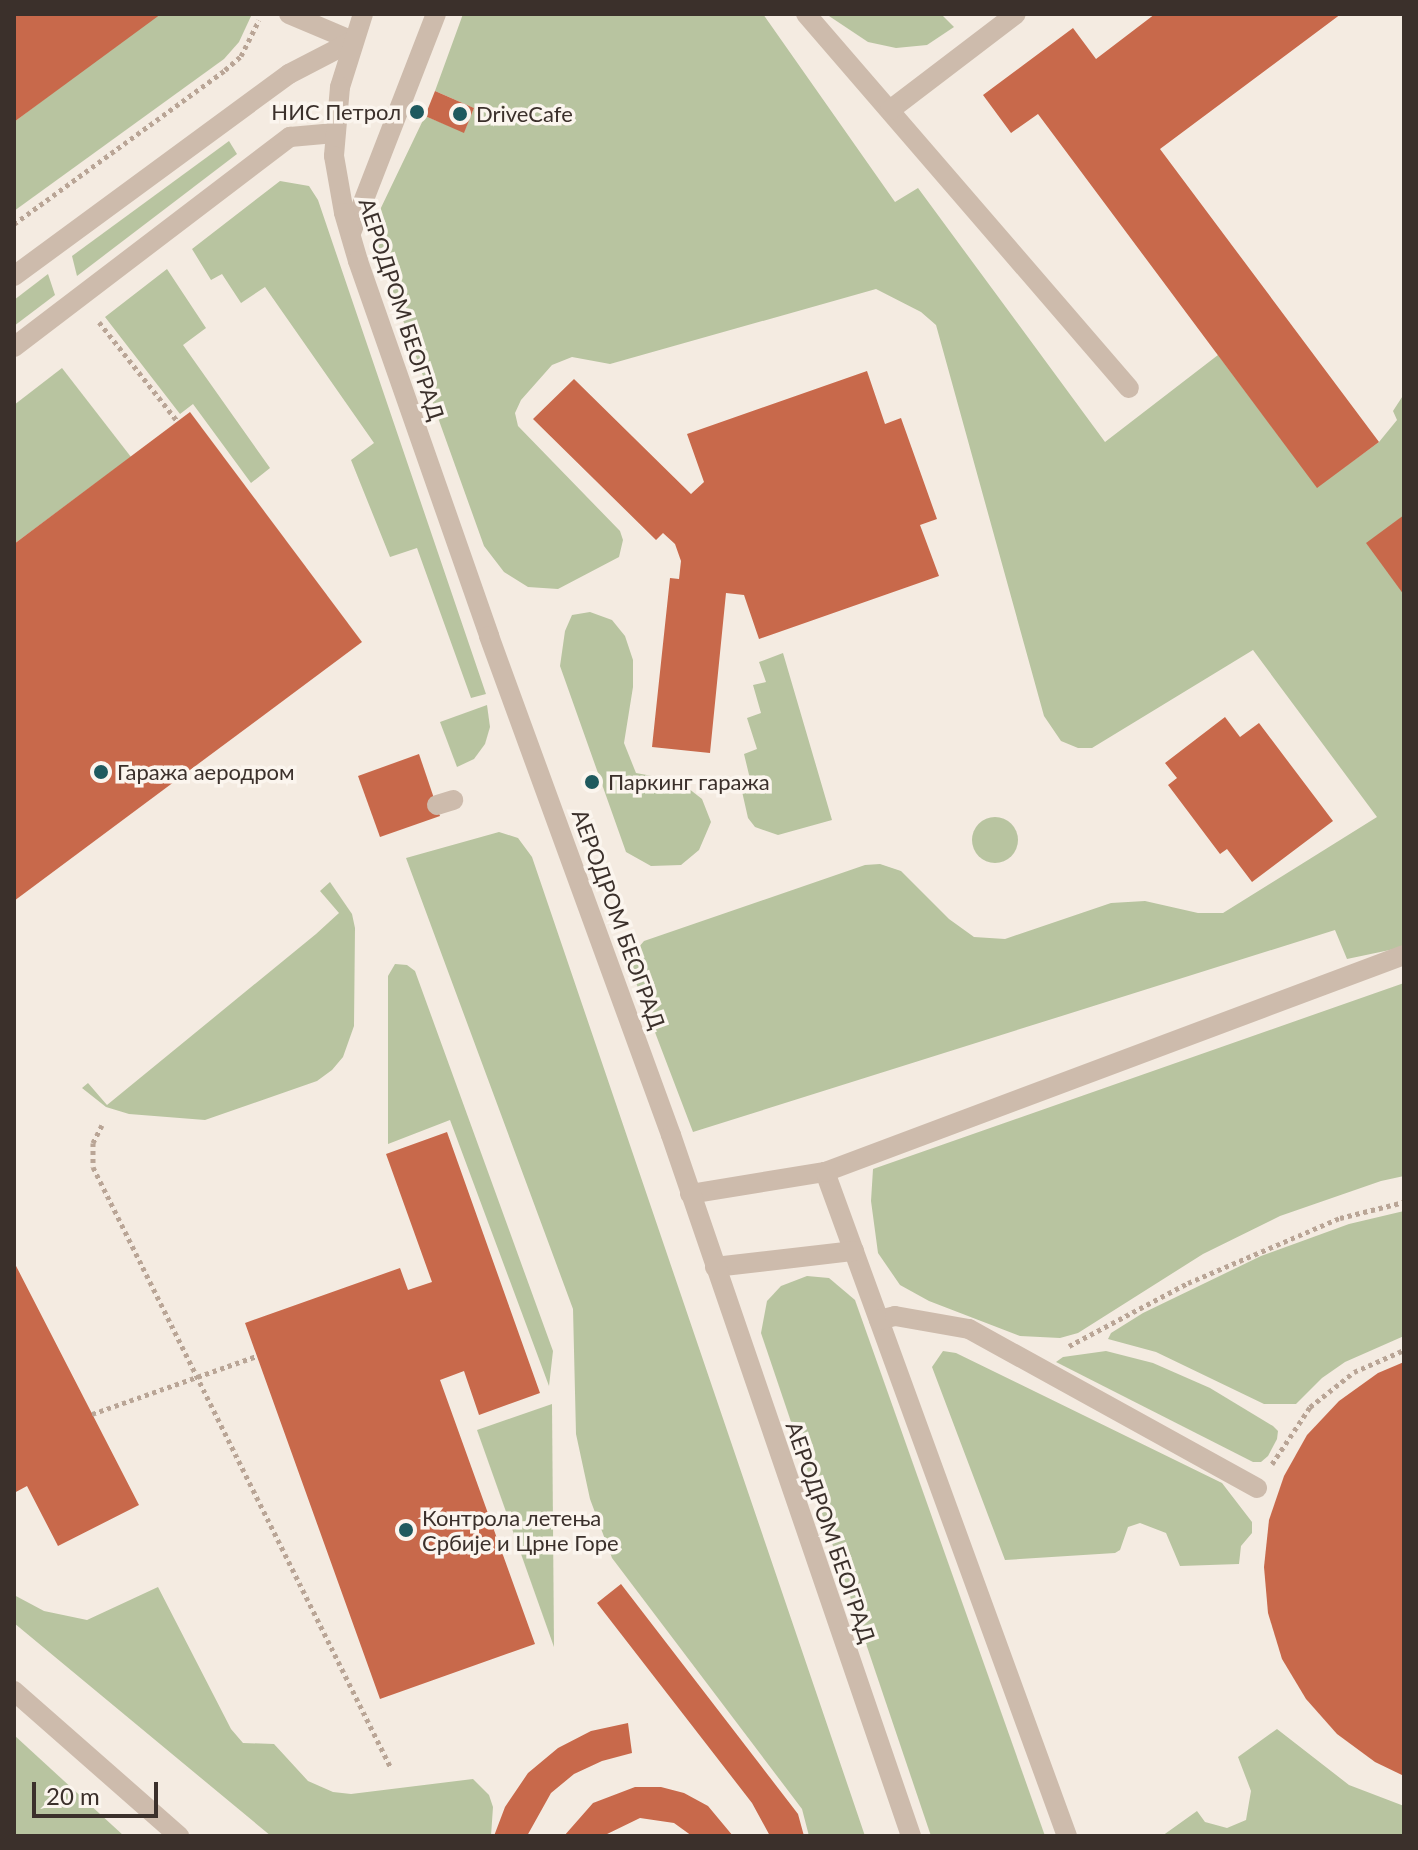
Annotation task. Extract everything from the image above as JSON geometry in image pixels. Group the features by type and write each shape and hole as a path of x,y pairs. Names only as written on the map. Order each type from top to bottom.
{"street":[{"path":"289,14 353,41"},
{"name":"АЕРОДРОМ БЕОГРАД","path":"363,14 340,87 335,133 337,182 351,233 463,565 690,1194 911,1836"},
{"path":"351,233 436,14"},
{"path":"806,14 1129,388"},
{"path":"890,110 1016,14"},
{"path":"14,276 289,74 353,41"},
{"path":"14,347 290,137 335,133"},
{"path":"690,1194 825,1172 1404,955"},
{"path":"825,1172 1067,1836"},
{"path":"715,1267 854,1251"},
{"path":"879,1320 895,1316 941,1321 969,1329 1257,1488"},
{"path":"14,1691 179,1836"}],"path":[{"path":"14,224 225,70 245,50 262,14"},
{"path":"94,316 178,422"},
{"path":"102,1125 93,1143 93,1167 391,1768"},
{"path":"1026,1361 1084,1341 1188,1283 1340,1218 1404,1202"},
{"path":"1257,1488 1310,1407 1354,1372 1404,1350"},
{"path":"92,1414 257,1356"}],"green space":[{"path":"157,14 252,14 239,42 224,59 14,211 14,122"},
{"path":"463,14 763,14 895,202 918,188 1105,442 1218,355 1317,487 1379,442 1397,420 1393,411 1404,394 1404,947 1347,959 1335,930 693,1132 632,972 633,954 644,941 865,865 880,864 901,871 949,919 974,937 1005,939 1111,903 1145,901 1198,913 1223,913 1377,817 1253,650 1092,748 1078,748 1061,741 1044,716 936,325 921,312 876,289 610,364 572,357 552,365 521,400 515,413 518,426 620,531 623,540 619,557 558,589 528,587 504,572 484,546 380,256 377,235 378,214 425,116 464,132 474,108 435,91"},
{"path":"826,14 941,14 954,27 927,45 896,48 868,42"},
{"path":"229,141 237,154 77,276 72,256"},
{"path":"280,181 309,186 318,200 486,694 471,698 417,548 390,557 351,460 374,443 265,287 241,303 222,274 211,280 192,249"},
{"path":"167,269 206,328 183,345 270,468 251,483 193,404 180,414 105,317"},
{"path":"48,274 55,295 14,326 14,300"},
{"path":"62,368 131,457 14,544 14,405"},
{"path":"590,612 612,620 625,636 633,660 633,687 624,743 636,773 679,781 702,799 711,822 699,850 681,865 651,866 626,852 560,666 565,631 572,615"},
{"path":"783,653 832,820 778,835 755,827 748,818 741,787 751,783 744,754 757,749 747,718 761,713 753,685 766,682 759,662"},
{"path":"487,705 490,727 485,744 474,759 457,767 440,722"},
{"path":"995,817 1004,818 1011,824 1017,831 1017,849 1011,856 1004,862 995,863 986,862 979,856 973,849 972,840 973,831 979,824 986,818"},
{"path":"499,832 518,838 532,857 865,1836 809,1836 802,1809 612,1558 590,1499 576,1434 573,1309 406,858"},
{"path":"330,882 352,914 355,928 354,1026 343,1057 332,1070 317,1081 205,1120 129,1114 106,1107 82,1088 88,1083 107,1105 316,934 339,913 320,891"},
{"path":"395,964 407,965 415,971 553,1351 549,1386 450,1120 388,1144 388,976"},
{"path":"1404,983 1404,1176 1280,1216 1203,1254 1078,1333 1060,1338 1020,1336 929,1301 900,1285 878,1253 871,1201 873,1169"},
{"path":"1404,1211 1404,1336 1345,1362 1322,1378 1296,1404 1264,1404 1156,1352 1108,1339 1111,1333 1143,1313 1261,1256 1349,1224"},
{"path":"807,1276 829,1278 855,1300 1045,1836 931,1836 761,1333 767,1301 781,1286"},
{"path":"943,1351 956,1353 1222,1483 1252,1522 1252,1533 1241,1546 1239,1564 1180,1566 1166,1533 1140,1523 1128,1527 1120,1550 1115,1553 1005,1560 932,1367"},
{"path":"1106,1351 1153,1363 1210,1388 1273,1426 1278,1431 1277,1439 1268,1456 1261,1462 1253,1462 1056,1362 1063,1357"},
{"path":"552,1404 554,1647 477,1430"},
{"path":"158,1587 231,1729 243,1743 274,1744 308,1781 333,1792 351,1794 473,1779 489,1795 493,1807 491,1836 271,1836 14,1623 14,1595 44,1611 87,1620"},
{"path":"1277,1729 1349,1785 1404,1806 1404,1836 1162,1836 1197,1811 1205,1822 1227,1828 1246,1820 1251,1791 1238,1757"},
{"path":"14,1735 124,1836 14,1836"}],"building":[{"path":"14,14 161,14 14,122"},
{"path":"1155,14 1341,14 1160,149 1379,442 1317,488 1038,114 1011,133 983,95 1073,28 1096,59"},
{"path":"435,91 474,108 464,133 425,116"},
{"path":"867,371 885,424 901,418 937,519 920,525 939,576 759,639 744,595 726,593 710,753 652,747 670,578 679,579 681,561 675,544 663,533 656,540 533,419 574,379 691,494 704,482 687,434"},
{"name":"Гаража аеродром","path":"190,412 362,642 14,901 14,544"},
{"path":"1404,515 1404,595 1366,543"},
{"path":"1225,717 1240,737 1259,723 1333,821 1252,882 1227,849 1220,854 1168,785 1177,778 1165,763"},
{"path":"419,754 440,816 380,837 358,776"},
{"name":"Контрола летења Србије и Црне Горе","path":"447,1132 540,1393 479,1415 464,1371 440,1380 535,1644 380,1699 245,1323 400,1268 408,1290 432,1282 386,1154"},
{"path":"14,1262 139,1505 58,1546 27,1486 14,1493"},
{"path":"1404,1362 1404,1776 1375,1762 1337,1734 1306,1699 1282,1659 1268,1613 1264,1567 1269,1520 1284,1476 1307,1435 1339,1401 1378,1373"},
{"path":"621,1584 798,1814 804,1836 770,1836 752,1803 597,1603"},
{"path":"628,1723 632,1753 602,1761 574,1774 551,1793 527,1836 494,1836 505,1807 528,1773 558,1748 591,1731"},
{"path":"635,1787 661,1787 684,1793 708,1806 733,1836 692,1836 674,1823 640,1818 603,1836 564,1836 593,1803"}],"place":[{"name":"НИС Петрол","path":"417,112"},
{"name":"DriveCafe","path":"460,114"},
{"name":"Гаража аеродром","path":"101,772"},
{"name":"Паркинг гаража","path":"592,782"},
{"name":"Контрола летења Србије и Црне Горе","path":"406,1530"}]}
